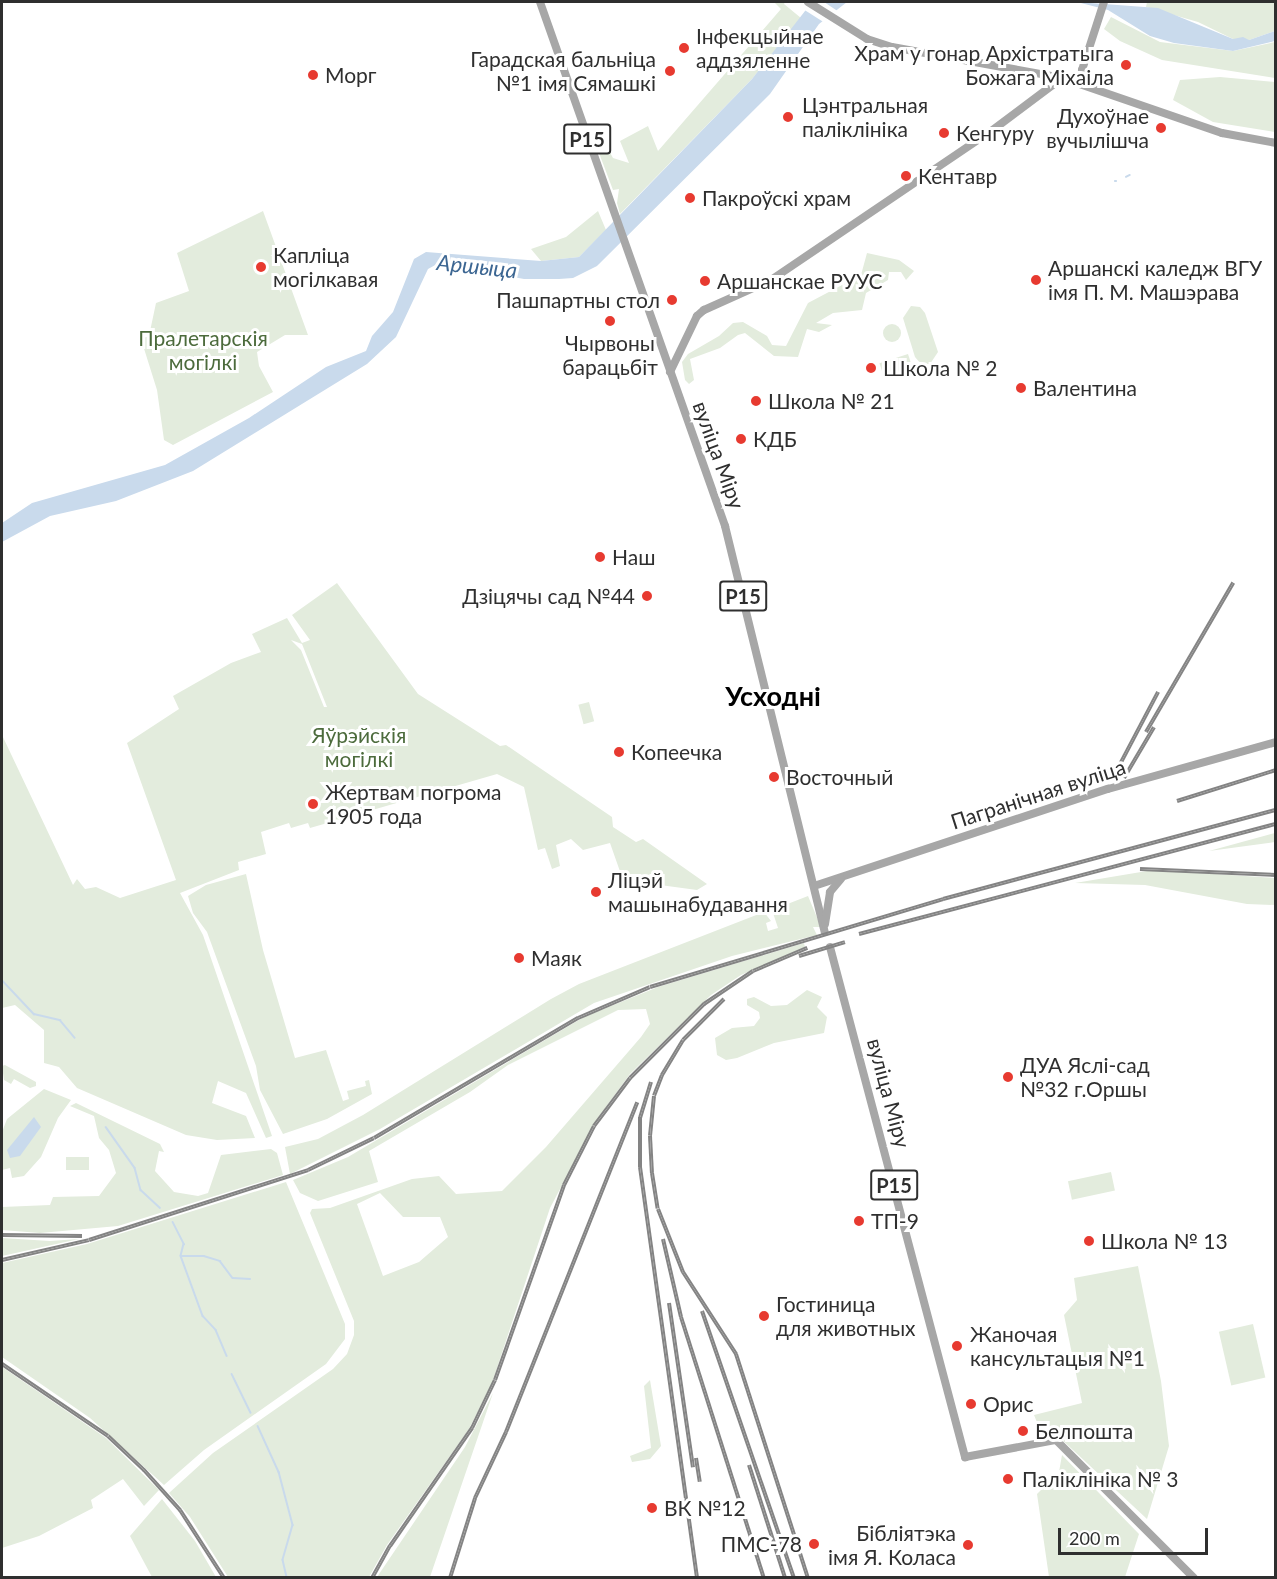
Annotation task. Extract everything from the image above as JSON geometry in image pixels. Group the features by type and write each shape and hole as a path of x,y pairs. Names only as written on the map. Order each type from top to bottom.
{"main road":[{"name":"вуліца Міру","path":"540,2 725,526 814,886 965,1457 1056,1440 1194,1578"},
{"path":"808,2 867,39 892,47 1062,78 1222,133 1275,143"},
{"path":"1082,84 1104,2"},
{"path":"670,372 697,316 771,280 1062,78"},
{"name":"Пагранічная вуліца","path":"814,886 1108,789 1275,742"},
{"path":"827,936 830,892 845,876"}],"green space":[{"path":"774,2 785,2 784,4 801,18 752,79 620,214 617,203 619,189 613,190 599,153 608,149 613,158 629,163 620,141 648,126 658,151 781,9"},
{"path":"1147,2 1275,2 1275,31 1249,40 1233,39 1198,22 1146,7"},
{"path":"1111,17 1160,42 1233,51 1275,42 1275,78 1162,60 1120,41 1104,29"},
{"path":"1220,77 1275,82 1275,132 1213,122 1173,100 1180,80"},
{"name":"Пралетарскія могілкі","path":"263,211 308,335 285,335 257,352 259,366 273,392 173,445 164,440 157,390 141,339 149,336 156,303 189,291 177,253"},
{"path":"598,211 606,230 579,257 541,261 531,249 566,237"},
{"path":"867,253 899,260 914,271 906,280 901,272 889,272 888,280 866,293 862,310 833,313 816,323 832,325 819,332 807,329 798,357 774,356 745,333 738,335 720,348 690,359 694,380 689,384 685,380 682,362 688,354 719,336 733,323 743,322 767,336 772,345 786,346 808,303 861,275"},
{"path":"911,306 920,307 925,313 938,352 930,364 921,364 915,357 903,318"},
{"path":"892,324 898,327 901,333 898,339 892,342 886,339 883,333 886,327"},
{"path":"908,354 913,369 884,378 879,363"},
{"name":"Яўрэйскія могілкі","path":"337,583 418,694 500,746 506,745 612,817 613,827 636,842 643,839 707,884 697,890 623,880 610,843 583,850 571,839 556,845 560,866 552,869 545,848 538,850 524,787 497,774 310,828 308,823 291,828 289,823 261,832 266,854 238,862 239,870 180,893 203,935 272,1136 266,1138 246,1093 218,1081 212,1103 246,1116 255,1138 217,1140 186,1135 77,1088 59,1067 44,1063 44,1030 15,1005 2,1008 2,735 73,885 77,879 85,889 96,887 120,898 176,880 127,743 179,709 173,696 231,663 261,652 252,634 287,618 302,643 310,640 292,615","holes":["291,640 302,644 327,707 324,707 301,650"]},
{"path":"589,702 594,721 584,724 578,705"},
{"path":"1275,833 1275,842 1209,851"},
{"path":"1153,870 1275,878 1275,905 1247,904 1145,885 1075,883"},
{"path":"246,874 263,950 295,1058 326,1050 343,1101 349,1099 347,1091 366,1086 365,1081 369,1080 372,1094 327,1119 283,1134 260,1090 256,1066 207,932 193,913 188,896 206,885"},
{"path":"808,896 821,927 813,927 817,935 732,956 594,1003 380,1129 290,1174 285,1147 318,1139 363,1115 551,999 579,984 764,912 771,921 766,923 768,931 778,928 772,910"},
{"path":"804,943 805,947 741,975 711,995 630,1074 597,1119 550,1208 492,1383 469,1429 387,1545 369,1577 228,1577 190,1517 169,1493 213,1453 333,1369 347,1354 354,1335 354,1321 310,1213 312,1209 330,1208 412,1179 439,1176 456,1194 502,1191 546,1147 641,1037 650,1024 646,1009 618,1010 508,1065 470,1092 369,1151 378,1182 318,1201 300,1193 293,1180 348,1157 584,1017 658,987","holes":["380,1193 403,1217 440,1217 448,1237 419,1262 383,1276 357,1204"]},
{"path":"807,990 822,997 817,1007 827,1017 824,1033 774,1043 737,1058 726,1060 717,1055 715,1038 732,1028 754,1026 760,1018 759,1012 747,1005 747,999 754,997 771,1006 787,1005"},
{"path":"5,1065 36,1082 36,1086 30,1088 14,1079 11,1084 4,1080 2,1066"},
{"path":"44,1089 71,1100 58,1118 41,1157 24,1176 12,1178 10,1168 2,1170 2,1132 7,1119"},
{"path":"76,1103 160,1144 164,1152 159,1151 155,1171 174,1192 198,1196 208,1193 221,1155 271,1149 277,1153 283,1175 118,1226 40,1233 2,1230 2,1207 50,1205 53,1197 99,1196 116,1173 109,1150 99,1138 94,1116 70,1106"},
{"path":"66,1157 89,1157 89,1170 66,1170"},
{"path":"1111,1172 1115,1191 1072,1200 1068,1181"},
{"path":"286,1182 345,1324 345,1339 326,1364 204,1450 164,1485 90,1418 2,1357 2,1263 87,1244"},
{"path":"2,1238 50,1241 79,1239 2,1256"},
{"path":"1138,1266 1161,1381 1169,1446 1147,1519 1059,1437 1051,1431 1041,1432 1034,1415 1082,1403 1064,1315 1077,1300 1074,1278"},
{"path":"1253,1324 1265,1378 1231,1385 1219,1332"},
{"path":"2,1367 106,1438 159,1490 144,1506 123,1479 91,1500 93,1508 39,1536 2,1548"},
{"path":"650,1380 661,1446 650,1459 632,1462 630,1456 651,1448 644,1386"},
{"path":"493,1393 430,1577 377,1577 465,1447"},
{"path":"1062,1455 1139,1534 1125,1577 1049,1577 1037,1494 1059,1472"},
{"path":"162,1499 195,1541 216,1577 152,1577 130,1536"}],"water":[{"name":"Аршыца","path":"812,2 847,2 819,24 770,94 597,266 573,278 524,279 439,263 428,269 396,337 367,364 193,471 116,501 50,516 2,542 2,523 32,503 165,465 249,418 326,367 366,351 372,336 393,312 414,259 426,252 541,261 579,257 752,79"},
{"path":"1077,2 1158,8 1233,39 1243,37 1249,40 1275,31 1275,41 1233,51 1174,43 1150,36 1108,10"},
{"path":"34,1117 41,1127 20,1156 10,1158 7,1150"}],"pier":[{"path":"808,2 824,2 839,12 825,23 803,9"}],"waterway":[{"path":"1126,177 1130,175"},
{"path":"2,980 34,1014 60,1020 75,1038"},
{"path":"106,1127 135,1168 141,1190 160,1208"},
{"path":"173,1222 184,1244 181,1256 203,1316 216,1330 227,1356"},
{"path":"181,1256 204,1256 220,1261 233,1278 250,1279"},
{"path":"232,1374 251,1413"},
{"path":"258,1426 279,1472 293,1525 283,1560 287,1578"}],"railway":[{"path":"1146,732 1233,583"},
{"path":"1118,768 1158,692"},
{"path":"1124,778 1154,727"},
{"path":"1177,801 1276,770"},
{"path":"2,1260 89,1240 308,1170 374,1138 578,1018 650,987 943,899 1276,810"},
{"path":"859,934 1276,824"},
{"path":"1140,869 1276,875"},
{"path":"799,956 845,942"},
{"path":"372,1578 390,1546 472,1428 495,1380 564,1185 594,1126 630,1078 704,1004 753,971 807,948"},
{"path":"724,999 683,1040 662,1075 654,1096 650,1136 652,1173 658,1209 683,1272 736,1354 808,1578"},
{"path":"651,1082 640,1117 640,1167 697,1578"},
{"path":"450,1578 475,1498 506,1432 637,1102"},
{"path":"2,1235 82,1236"},
{"path":"663,1239 681,1317 764,1578"},
{"path":"669,1303 693,1467"},
{"path":"702,1311 794,1578"},
{"path":"2,1364 108,1436 144,1470 180,1510 224,1578"},
{"path":"696,1458 700,1482"},
{"path":"749,1465 785,1578"}],"place":[{"name":"Інфекцыйнае аддзяленне","path":"684,48"},
{"name":"Храм у гонар Архістратыга Божага Міхаіла","path":"1126,65"},
{"name":"Гарадская бальніца №1 імя Сямашкі","path":"670,71"},
{"name":"Морг","path":"313,75"},
{"name":"Цэнтральная паліклініка","path":"788,117"},
{"name":"Духоўнае вучылішча","path":"1161,128"},
{"name":"Кенгуру","path":"944,133"},
{"name":"Кентавр","path":"906,176"},
{"name":"Пакроўскі храм","path":"690,198"},
{"name":"Капліца могілкавая","path":"261,267"},
{"name":"Аршанскі каледж ВГУ імя П. М. Машэрава","path":"1036,280"},
{"name":"Аршанскае РУУС","path":"705,281"},
{"name":"Пашпартны стол","path":"672,300"},
{"name":"Чырвоны барацьбіт","path":"610,321"},
{"name":"Школа № 2","path":"871,368"},
{"name":"Валентина","path":"1021,388"},
{"name":"Школа № 21","path":"756,401"},
{"name":"КДБ","path":"741,439"},
{"name":"Наш","path":"600,557"},
{"name":"Дзіцячы сад №44","path":"647,596"},
{"name":"Копеечка","path":"619,752"},
{"name":"Восточный","path":"774,777"},
{"name":"Жертвам погрома 1905 года","path":"313,804"},
{"name":"Ліцэй машынабудавання","path":"596,892"},
{"name":"Маяк","path":"519,958"},
{"name":"ДУА Яслі-сад №32 г.Оршы","path":"1008,1077"},
{"name":"ТП-9","path":"859,1221"},
{"name":"Школа № 13","path":"1089,1241"},
{"name":"Гостиница для животных","path":"764,1316"},
{"name":"Жаночая кансультацыя №1","path":"957,1346"},
{"name":"Орис","path":"971,1404"},
{"name":"Белпошта","path":"1023,1431"},
{"name":"Паліклініка № 3","path":"1008,1479"},
{"name":"ВК №12","path":"652,1508"},
{"name":"ПМС-78","path":"814,1544"},
{"name":"Бібліятэка імя Я. Коласа","path":"968,1545"}],"district":[{"name":"Усходні","path":"773,696"}]}
